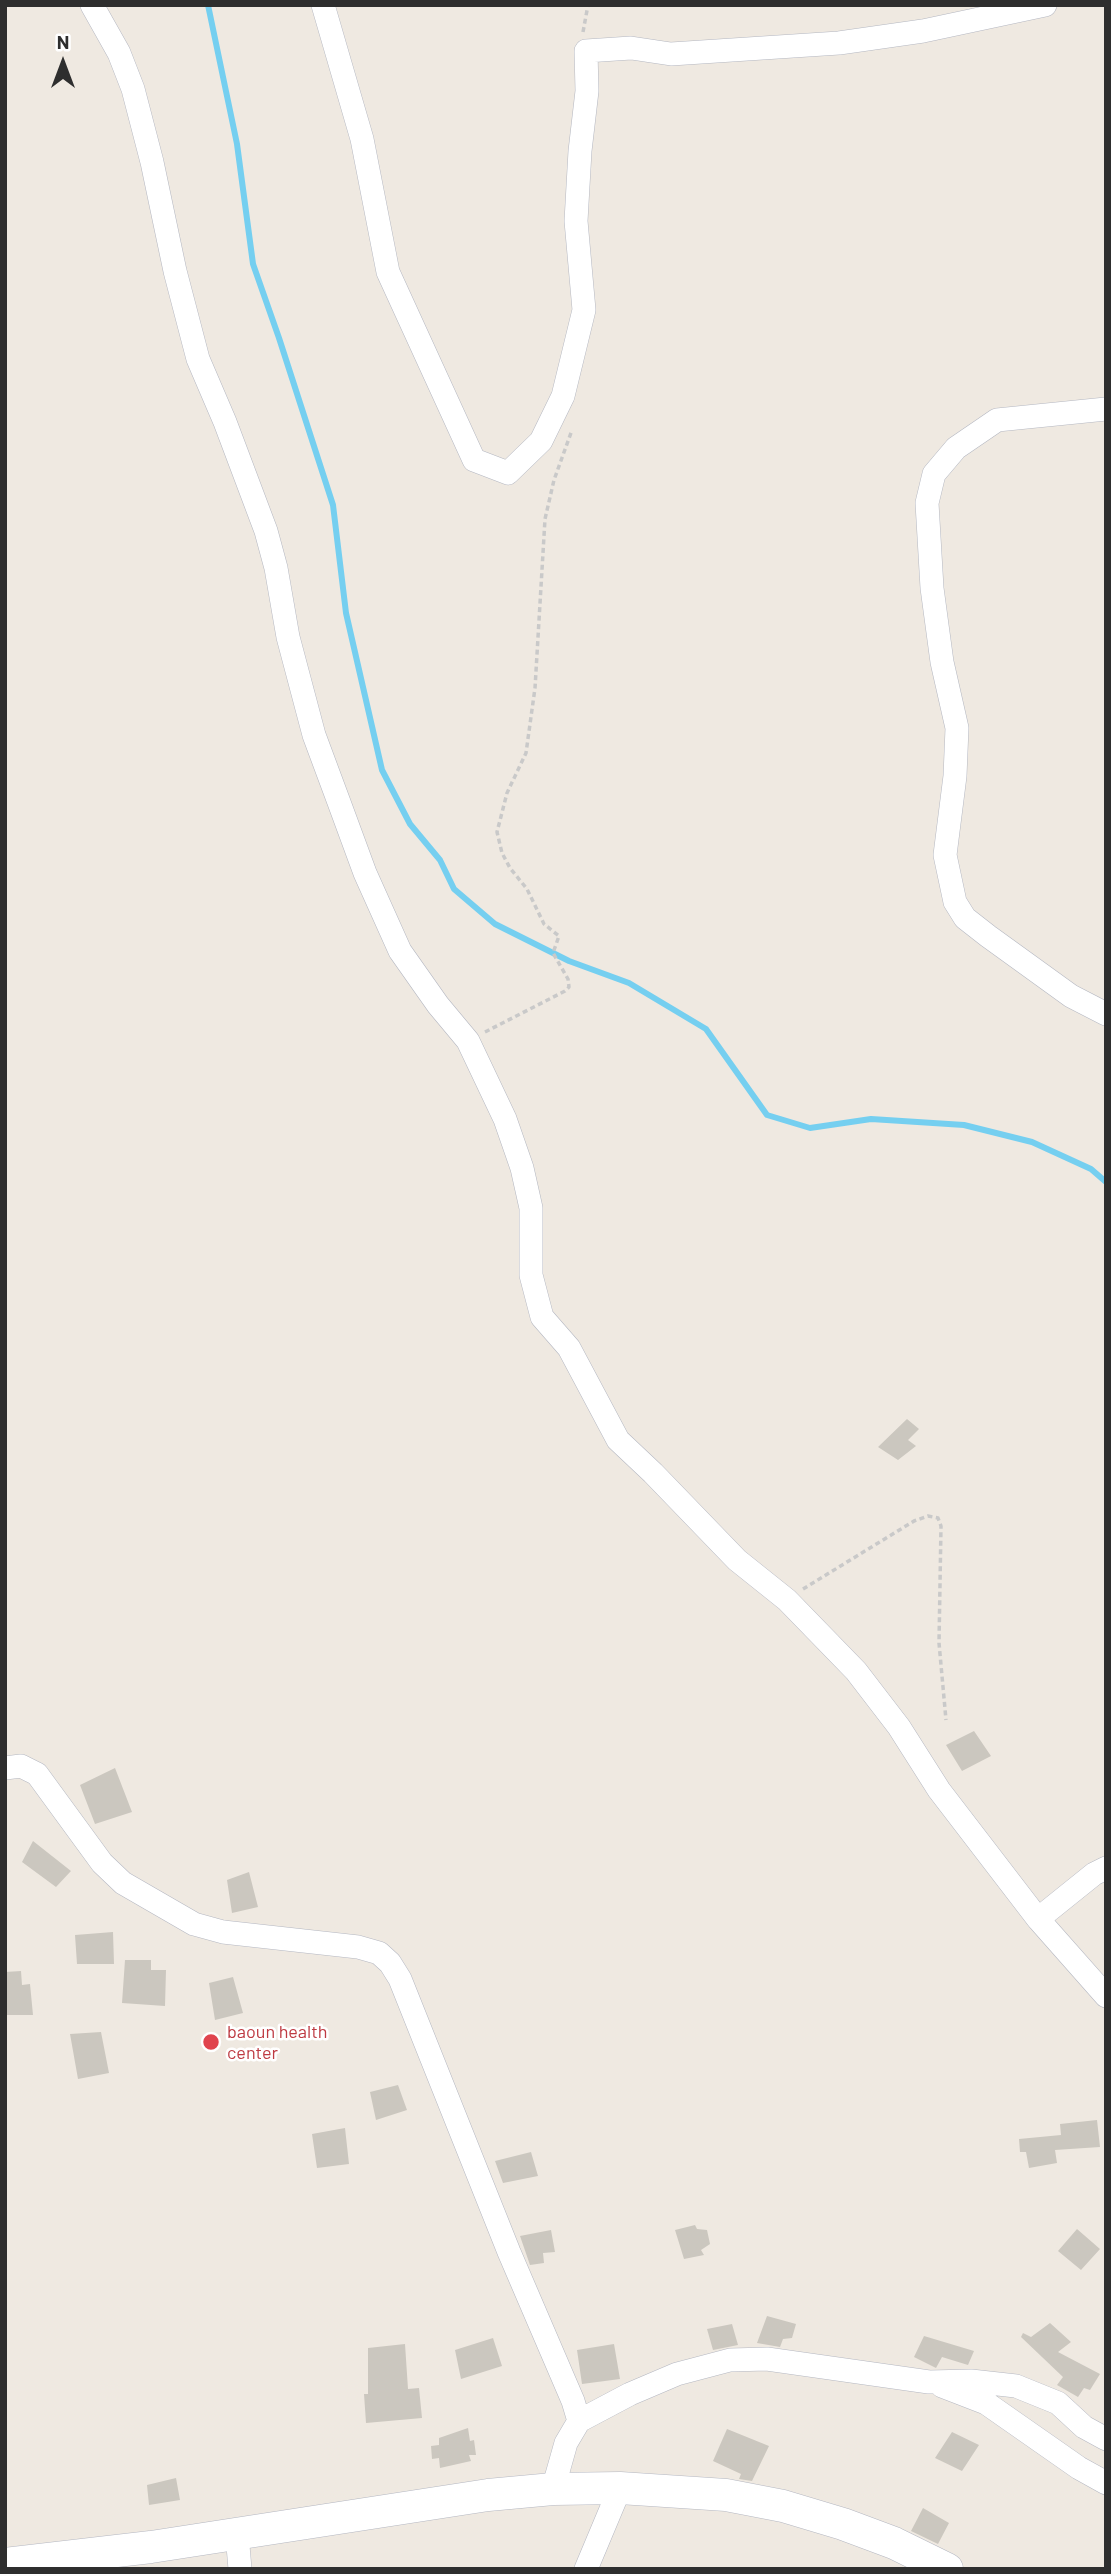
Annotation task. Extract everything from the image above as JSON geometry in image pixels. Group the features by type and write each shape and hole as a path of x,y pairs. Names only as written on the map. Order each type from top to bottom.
{"street":[{"path":"92,5 119,53 133,89 198,359 266,531 276,568 288,637 311,723 340,805 370,885 400,951 432,997 468,1041 505,1119 530,1194 531,1275 542,1317 569,1348 618,1440 737,1560 787,1600 856,1671 892,1718 939,1790 1038,1919 1106,1996"},
{"path":"323,5 362,139 388,272 474,460 508,473 541,441 563,396 584,310 576,220 587,90 586,51 631,48 671,54 839,43 923,31 1045,5"},
{"path":"1106,409 997,420 956,448 934,474 927,503 932,588 942,663 957,727 955,776 945,855 955,902 965,918 989,936 1071,996 1106,1014"},
{"path":"5,1768 21,1766 37,1774 102,1863 123,1883 194,1923 223,1932 358,1947 379,1953 390,1964 400,1979 579,2421"},
{"path":"1038,1919 1094,1874 1106,1868"},
{"path":"553,2488 566,2442 579,2421 630,2394 677,2374 730,2360 767,2359 929,2382 971,2381 1016,2386 1058,2403 1083,2427 1106,2439"},
{"path":"929,2382 986,2403 1079,2468 1106,2483"},
{"path":"5,2564 69,2558 370,2512 553,2488 620,2488 726,2496 783,2506 894,2543 947,2569"},
{"path":"586,2569 620,2488"},
{"path":"237,2533 240,2569"}],"path":[{"path":"586,51 583,36 588,5"},
{"path":"468,1041 565,992 569,987 568,979 553,953 559,936 544,924 527,889 510,868 502,853 497,832 508,793 526,752 535,688 545,519 554,480 573,426"},
{"path":"787,1600 853,1556 914,1521 928,1516 938,1518 941,1526 939,1643 946,1720"}],"building":[{"path":"907,1419 919,1429 908,1440 916,1446 898,1460 878,1447"},
{"path":"974,1731 991,1756 962,1771 946,1745"},
{"path":"115,1768 132,1812 95,1824 80,1785"},
{"path":"33,1841 71,1871 56,1887 22,1862"},
{"path":"249,1872 258,1907 232,1913 227,1880"},
{"path":"113,1932 114,1964 77,1964 75,1935"},
{"path":"125,1960 151,1960 151,1970 166,1970 165,2006 122,2003"},
{"path":"21,1971 22,1985 30,1984 33,2015 5,2015 5,1972"},
{"path":"233,1977 243,2013 215,2020 209,1983"},
{"path":"101,2032 109,2073 78,2079 70,2034"},
{"path":"398,2085 407,2110 376,2120 370,2092"},
{"path":"1097,2120 1100,2147 1055,2150 1057,2163 1029,2168 1026,2152 1020,2152 1019,2139 1061,2135 1060,2124"},
{"path":"345,2128 349,2164 317,2168 312,2134"},
{"path":"531,2152 538,2176 503,2183 495,2161"},
{"path":"695,2225 697,2229 707,2230 710,2244 701,2250 704,2255 684,2259 675,2230"},
{"path":"1077,2229 1100,2249 1081,2270 1058,2251"},
{"path":"551,2230 555,2252 543,2253 544,2263 530,2265 520,2236"},
{"path":"767,2316 796,2324 792,2338 783,2339 780,2347 757,2343"},
{"path":"1050,2323 1071,2342 1058,2352 1100,2374 1090,2390 1084,2388 1078,2397 1057,2385 1063,2377 1021,2337 1023,2333 1031,2337"},
{"path":"732,2324 738,2345 713,2350 707,2329"},
{"path":"924,2336 974,2351 968,2365 942,2357 936,2368 914,2357"},
{"path":"493,2338 502,2366 461,2379 455,2350"},
{"path":"405,2344 408,2389 419,2388 422,2418 366,2423 364,2394 368,2394 368,2348"},
{"path":"614,2344 620,2379 582,2384 577,2350"},
{"path":"468,2428 470,2441 474,2440 476,2455 469,2455 471,2461 440,2468 439,2458 432,2459 431,2446 439,2445 439,2438"},
{"path":"727,2429 769,2446 752,2481 739,2479 741,2474 713,2461"},
{"path":"952,2432 979,2445 962,2471 935,2458"},
{"path":"176,2478 180,2500 149,2505 147,2485"},
{"path":"923,2508 949,2523 938,2544 911,2531"}],"waterway":[{"path":"208,5 237,144 253,264 333,505 346,613 382,770 410,824 440,860 454,889 495,924 569,961 629,983 706,1029 767,1115 810,1128 871,1119 964,1125 1032,1142 1091,1169 1106,1182"}],"place":[{"name":"baoun health center","path":"211,2042"}]}
